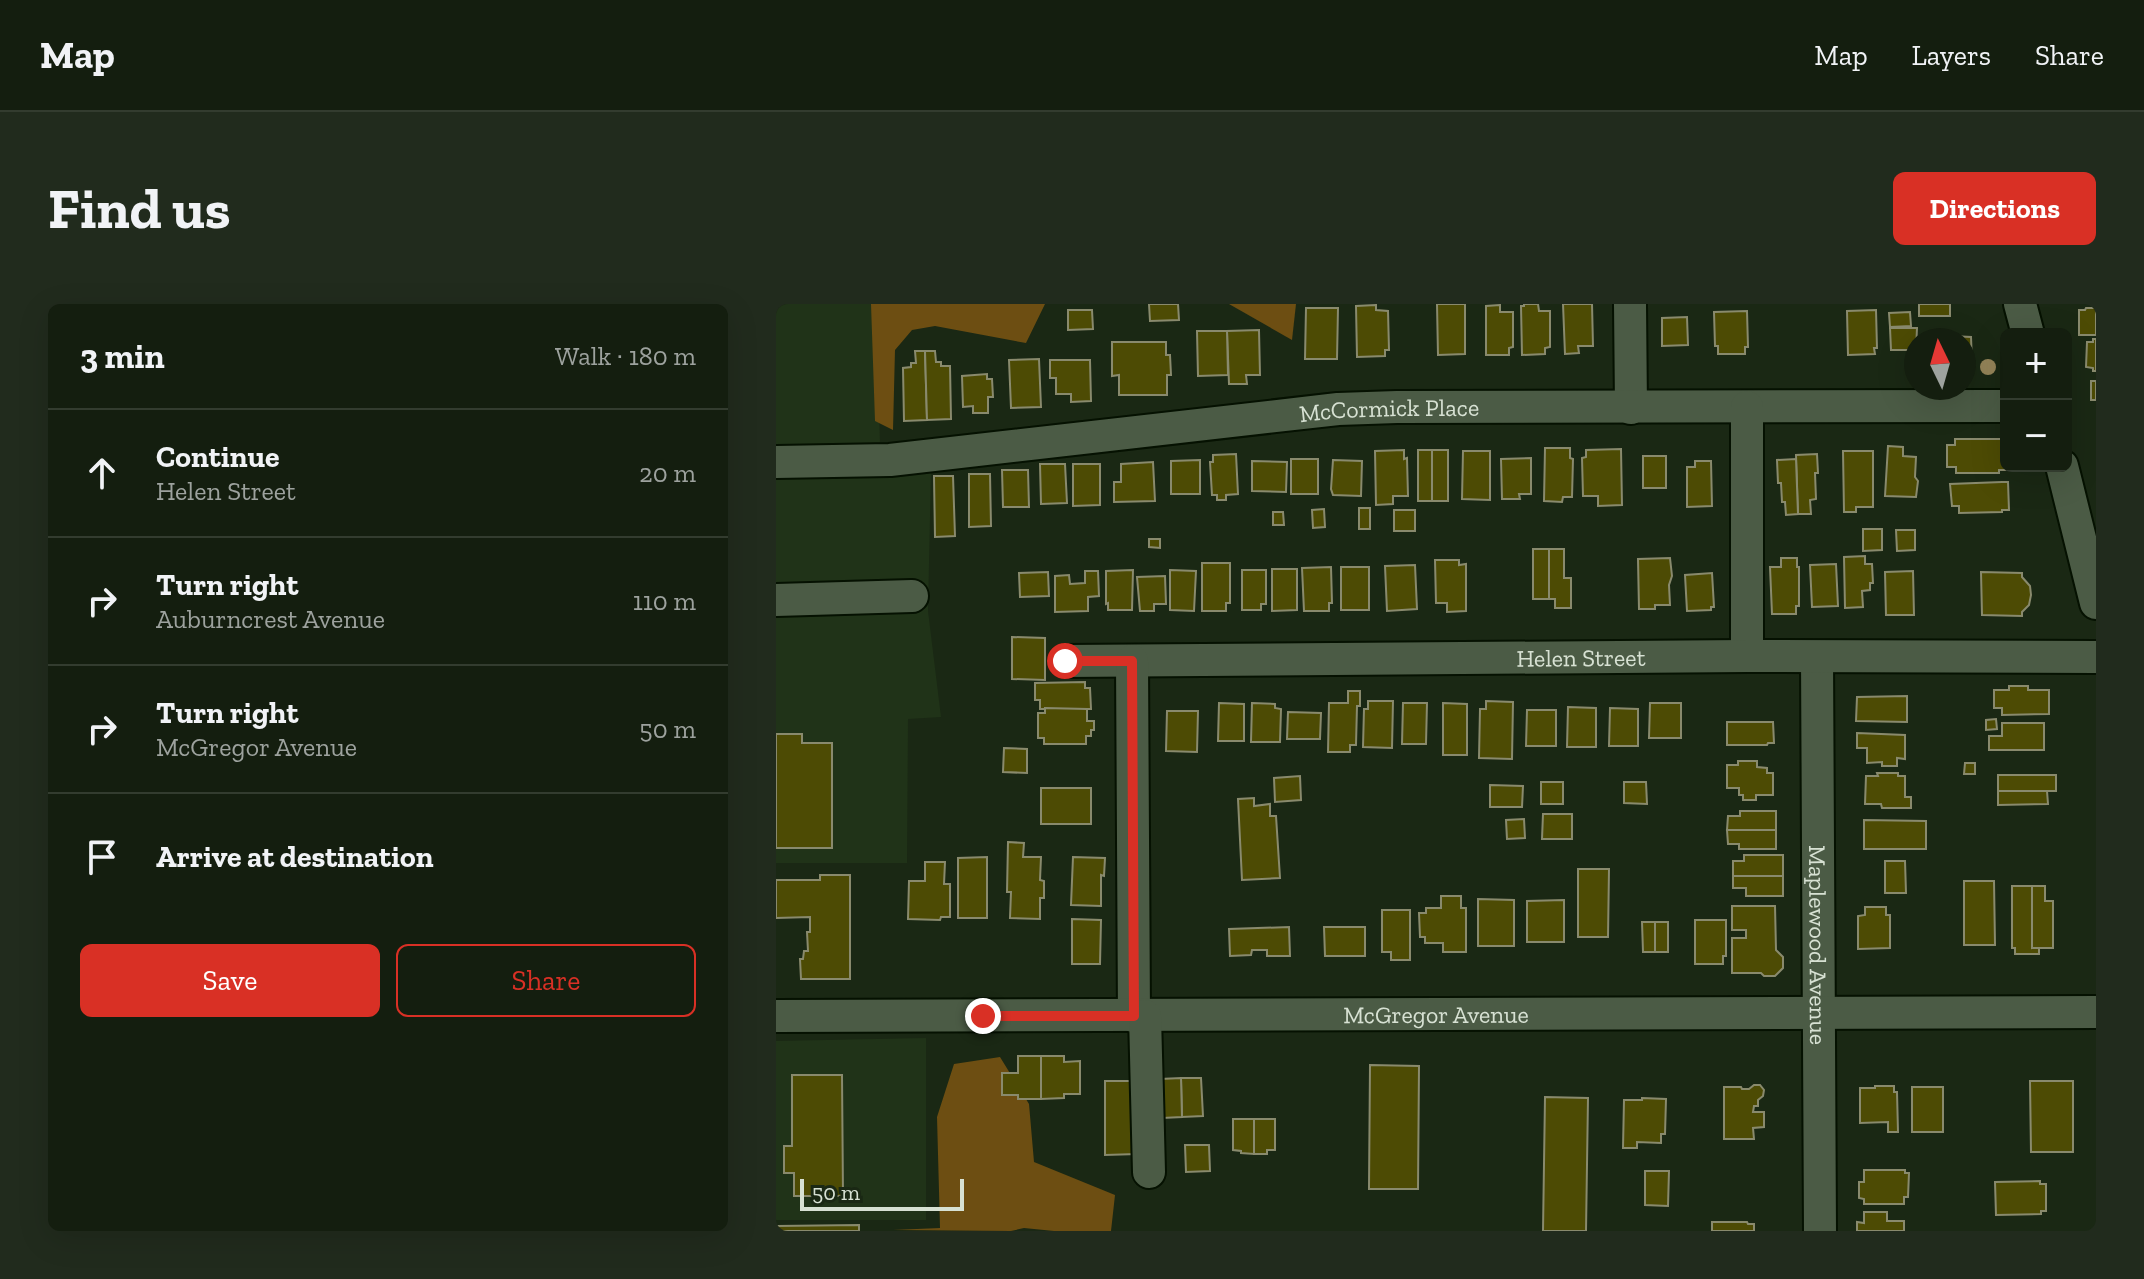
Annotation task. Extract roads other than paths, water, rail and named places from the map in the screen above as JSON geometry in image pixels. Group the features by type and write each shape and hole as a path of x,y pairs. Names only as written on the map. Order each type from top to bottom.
{"street":[{"path":"1630,304 1631,408"},
{"path":"2020,304 2026,328"},
{"name":"McCormick Place","path":"776,462 890,460 1338,409 2000,406"},
{"path":"1747,407 1747,656"},
{"path":"2063,472 2096,603"},
{"path":"776,600 912,596"},
{"name":"Maplewood Avenue","path":"1817,657 1820,1231"},
{"name":"Helen Street","path":"1065,661 2096,657"},
{"path":"1132,661 1140,1016 1149,1172"},
{"name":"McGregor Avenue","path":"776,1016 2096,1012"}]}
